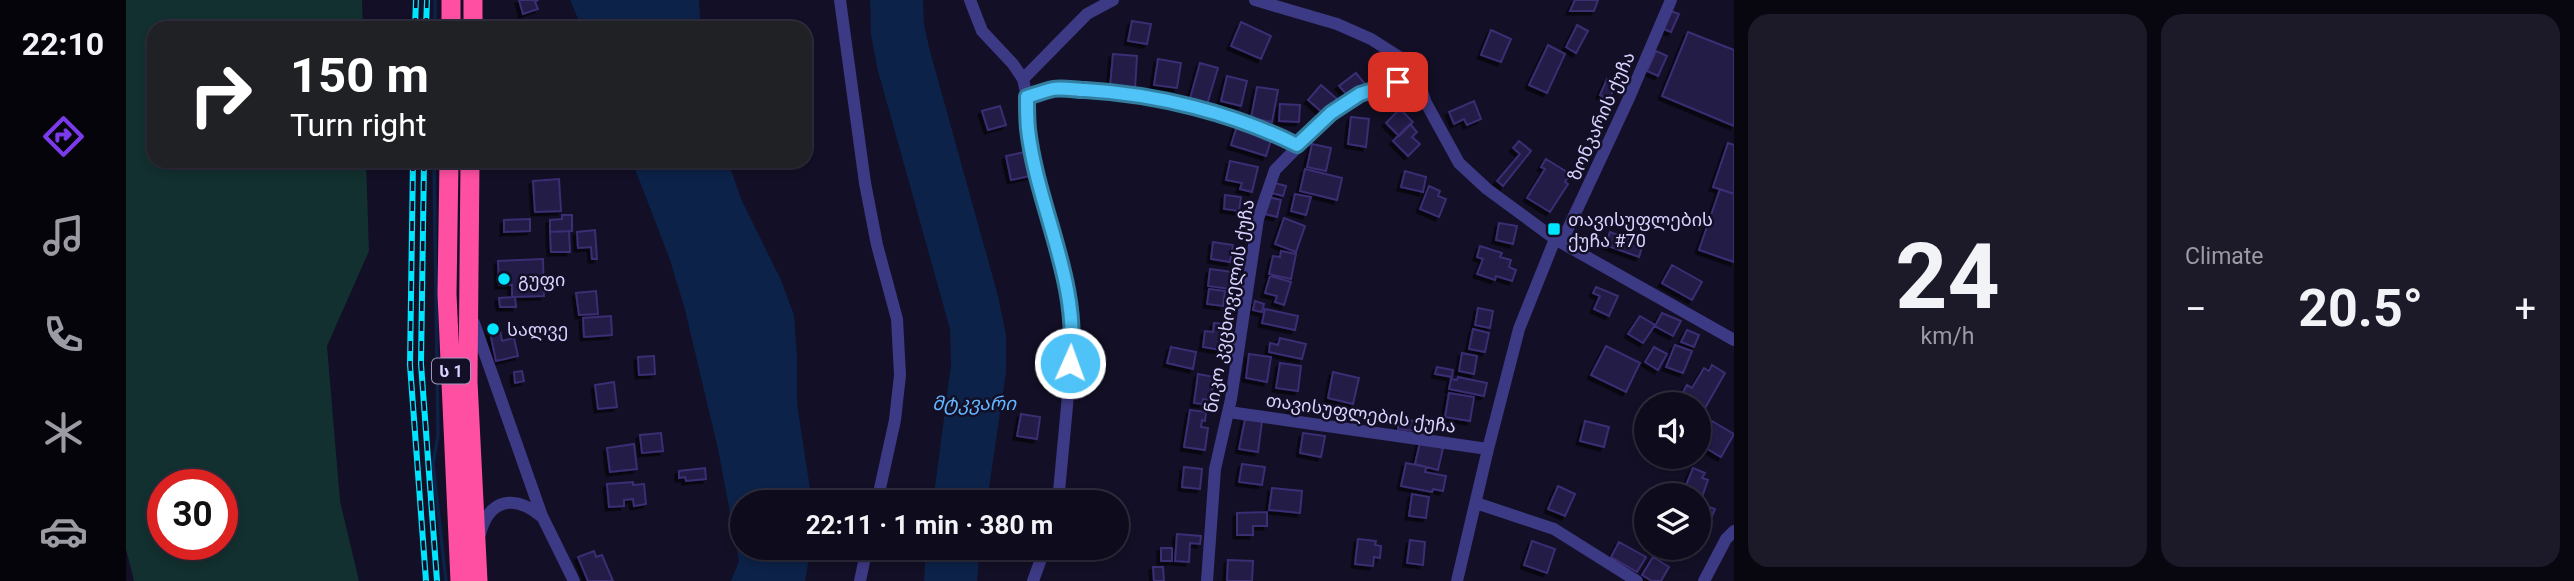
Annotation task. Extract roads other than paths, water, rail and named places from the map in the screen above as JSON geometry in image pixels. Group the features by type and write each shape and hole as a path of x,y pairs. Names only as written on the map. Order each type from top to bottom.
{"highway":[{"path":"451,21 452,0"},
{"path":"473,0 473,21"},
{"name":"ს 1","path":"449,168 447,294 460,581"},
{"name":"ს 1","path":"470,168 468,382 478,581"}],"street":[{"path":"840,0 865,183 877,245 897,319 899,386 895,420 880,490"},
{"path":"970,0 982,31 1023,79 1027,97 1028,130 1067,285 1073,342 1059,490"},
{"path":"1023,79 1087,14 1113,0"},
{"path":"1255,0 1337,24 1371,39 1404,60 1417,77 1426,103 1459,163 1487,189 1555,239 1734,340"},
{"name":"ზონკარის ქუჩა","path":"1555,239 1566,233 1671,0"},
{"name":"ნიკო კვცხოველის ქუჩა","path":"1207,581 1215,469 1228,412 1258,219 1275,170 1331,113 1360,94 1417,77"},
{"path":"1027,97 1055,89 1126,94 1193,108 1268,131 1297,145"},
{"path":"1457,581 1519,330 1555,239"},
{"path":"468,302 541,516 574,581"},
{"name":"თავისუფლების ქუჩა","path":"1228,412 1488,449"},
{"path":"476,548 487,513 503,503 530,506 541,516"},
{"path":"1476,503 1554,529 1637,581"},
{"path":"1704,581 1726,539 1734,531"},
{"path":"860,581 864,560"},
{"path":"1033,581 1041,560"}],"water":[{"path":"570,0 699,0 700,21 579,21"},
{"name":"მტკვარი","path":"870,0 923,0 924,25 930,51 998,296 1006,335 1006,372 989,490 935,490 951,365 950,329 878,71 871,35"},
{"path":"635,168 730,168 741,199 781,280 794,315 797,403 810,490 730,490 730,513 718,449 685,310 670,260"},
{"path":"809,560 805,581 731,581 739,561"},
{"path":"925,560 979,560 977,581 924,581"}],"waterway":[{"path":"435,0 435,21"},
{"path":"434,168 438,435 433,464 446,581"}],"railway":[{"path":"415,21 416,0"},
{"path":"426,21 427,0"},
{"path":"413,168 410,365 426,581"},
{"path":"424,168 421,364 437,581"}],"place":[{"name":"თავისუფლების ქუჩა #70","path":"1554,229"},
{"name":"გუფი","path":"504,279"},
{"name":"სალვე","path":"493,329"}]}
